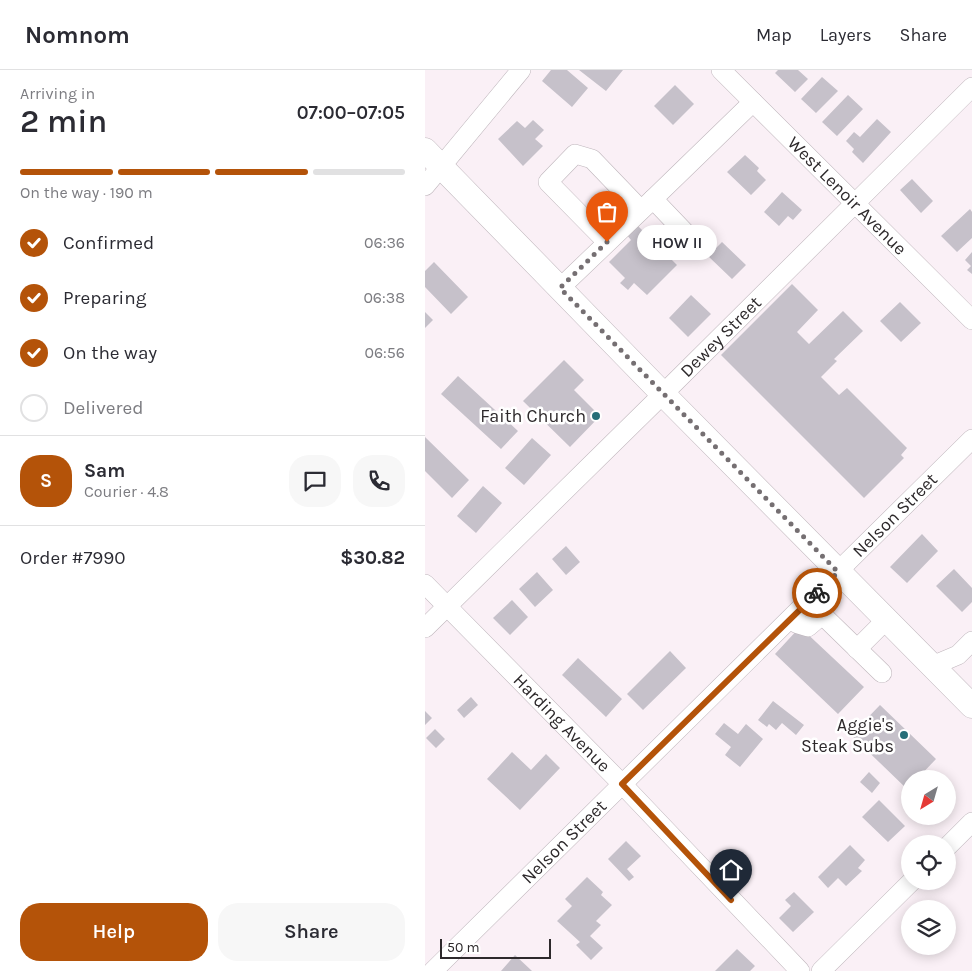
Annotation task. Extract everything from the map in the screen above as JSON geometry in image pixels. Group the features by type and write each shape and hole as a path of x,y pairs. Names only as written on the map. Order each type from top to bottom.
{"main road":[{"path":"433,158 838,572 972,706"}],"street":[{"path":"425,186 433,158 521,70"},
{"name":"West Lenoir Avenue","path":"721,70 972,320"},
{"name":"Dewey Street","path":"425,628 972,87"},
{"path":"560,288 753,102"},
{"path":"607,242 548,182 575,154 592,159 695,242"},
{"name":"Nelson Street","path":"433,971 972,439"},
{"name":"Harding Avenue","path":"425,584 622,784 800,971"},
{"path":"808,601 882,673"},
{"path":"790,620 808,626 822,615"},
{"path":"857,649 886,620"},
{"path":"932,666 958,655 971,642"},
{"path":"956,837 972,822"},
{"path":"821,971 903,890"}],"building":[{"path":"551,70 567,70 588,88 572,107 542,81"},
{"path":"579,70 623,70 606,91"},
{"path":"778,70 798,70 808,79 795,92 775,73"},
{"path":"822,77 838,91 816,113 801,99"},
{"path":"675,85 694,104 673,125 654,106"},
{"path":"848,95 863,109 837,136 822,122"},
{"path":"877,119 891,132 863,163 852,152 854,149 846,141 854,132 860,137"},
{"path":"533,120 544,130 535,139 543,146 523,166 498,139 517,121 525,128"},
{"path":"745,155 759,168 757,171 766,180 751,195 727,172"},
{"path":"912,179 933,201 921,213 900,190"},
{"path":"782,192 802,210 793,220 788,216 779,226 764,212"},
{"path":"970,209 972,212 972,238 957,252 941,236"},
{"path":"636,224 677,265 647,295 634,283 628,290 620,283 625,278 609,262 631,240 626,234"},
{"path":"722,242 746,265 732,279 708,256"},
{"path":"972,252 972,274 967,270 971,266 965,260"},
{"path":"434,262 468,297 451,314 425,287 425,271"},
{"path":"792,284 818,310 797,332 809,344 843,311 863,331 834,359 837,361 821,377 839,395 847,388 907,448 901,455 904,458 864,498 721,355"},
{"path":"691,295 711,314 688,337 669,318"},
{"path":"900,302 921,323 901,342 880,321"},
{"path":"425,312 433,320 425,328"},
{"path":"564,360 584,380 574,390 600,416 570,447 523,401"},
{"path":"458,376 518,431 501,449 441,394"},
{"path":"425,437 469,480 452,498 425,471"},
{"path":"532,438 551,455 524,485 505,468"},
{"path":"483,486 502,503 476,533 457,516"},
{"path":"922,534 938,551 907,583 890,567"},
{"path":"566,546 580,562 566,575 552,559"},
{"path":"954,569 972,588 972,602 962,612 936,586"},
{"path":"537,572 553,590 535,607 519,589"},
{"path":"512,600 528,617 510,635 493,618"},
{"path":"800,627 864,687 838,714 775,654"},
{"path":"670,651 686,668 643,710 627,694"},
{"path":"578,658 622,699 606,717 562,675"},
{"path":"471,697 478,705 464,718 457,710"},
{"path":"773,701 804,725 796,735 782,723 776,730 769,724 767,727 758,720"},
{"path":"880,705 936,759 926,770 901,770 901,783 851,735"},
{"path":"425,711 432,718 425,725"},
{"path":"724,723 738,734 746,724 763,739 740,767 725,755 731,747 715,734"},
{"path":"435,729 445,739 436,748 426,738"},
{"path":"512,752 531,770 546,754 560,768 520,810 487,779"},
{"path":"869,772 880,783 872,793 860,782"},
{"path":"879,800 901,822 901,825 905,826 888,842 862,817"},
{"path":"626,841 641,856 627,869 634,877 629,881 608,859"},
{"path":"850,845 865,860 858,868 862,871 846,886 838,878 828,888 818,877"},
{"path":"587,877 603,892 601,895 612,905 596,921 601,925 590,936 603,948 591,960 576,945 580,942 557,921 572,906 565,899"},
{"path":"794,892 814,912 793,932 779,918 791,906 785,900"},
{"path":"737,949 755,966 750,971 715,971"},
{"path":"515,955 532,971 501,971"}],"way so far":[{"path":"607,242 560,288 838,572 817,593"}],"place":[{"name":"HOW II","path":"607,242"},
{"name":"Faith Church","path":"596,416"},
{"name":"Aggie's Steak Subs","path":"904,735"}],"route":[{"path":"731,900 622,784 817,593"}]}
